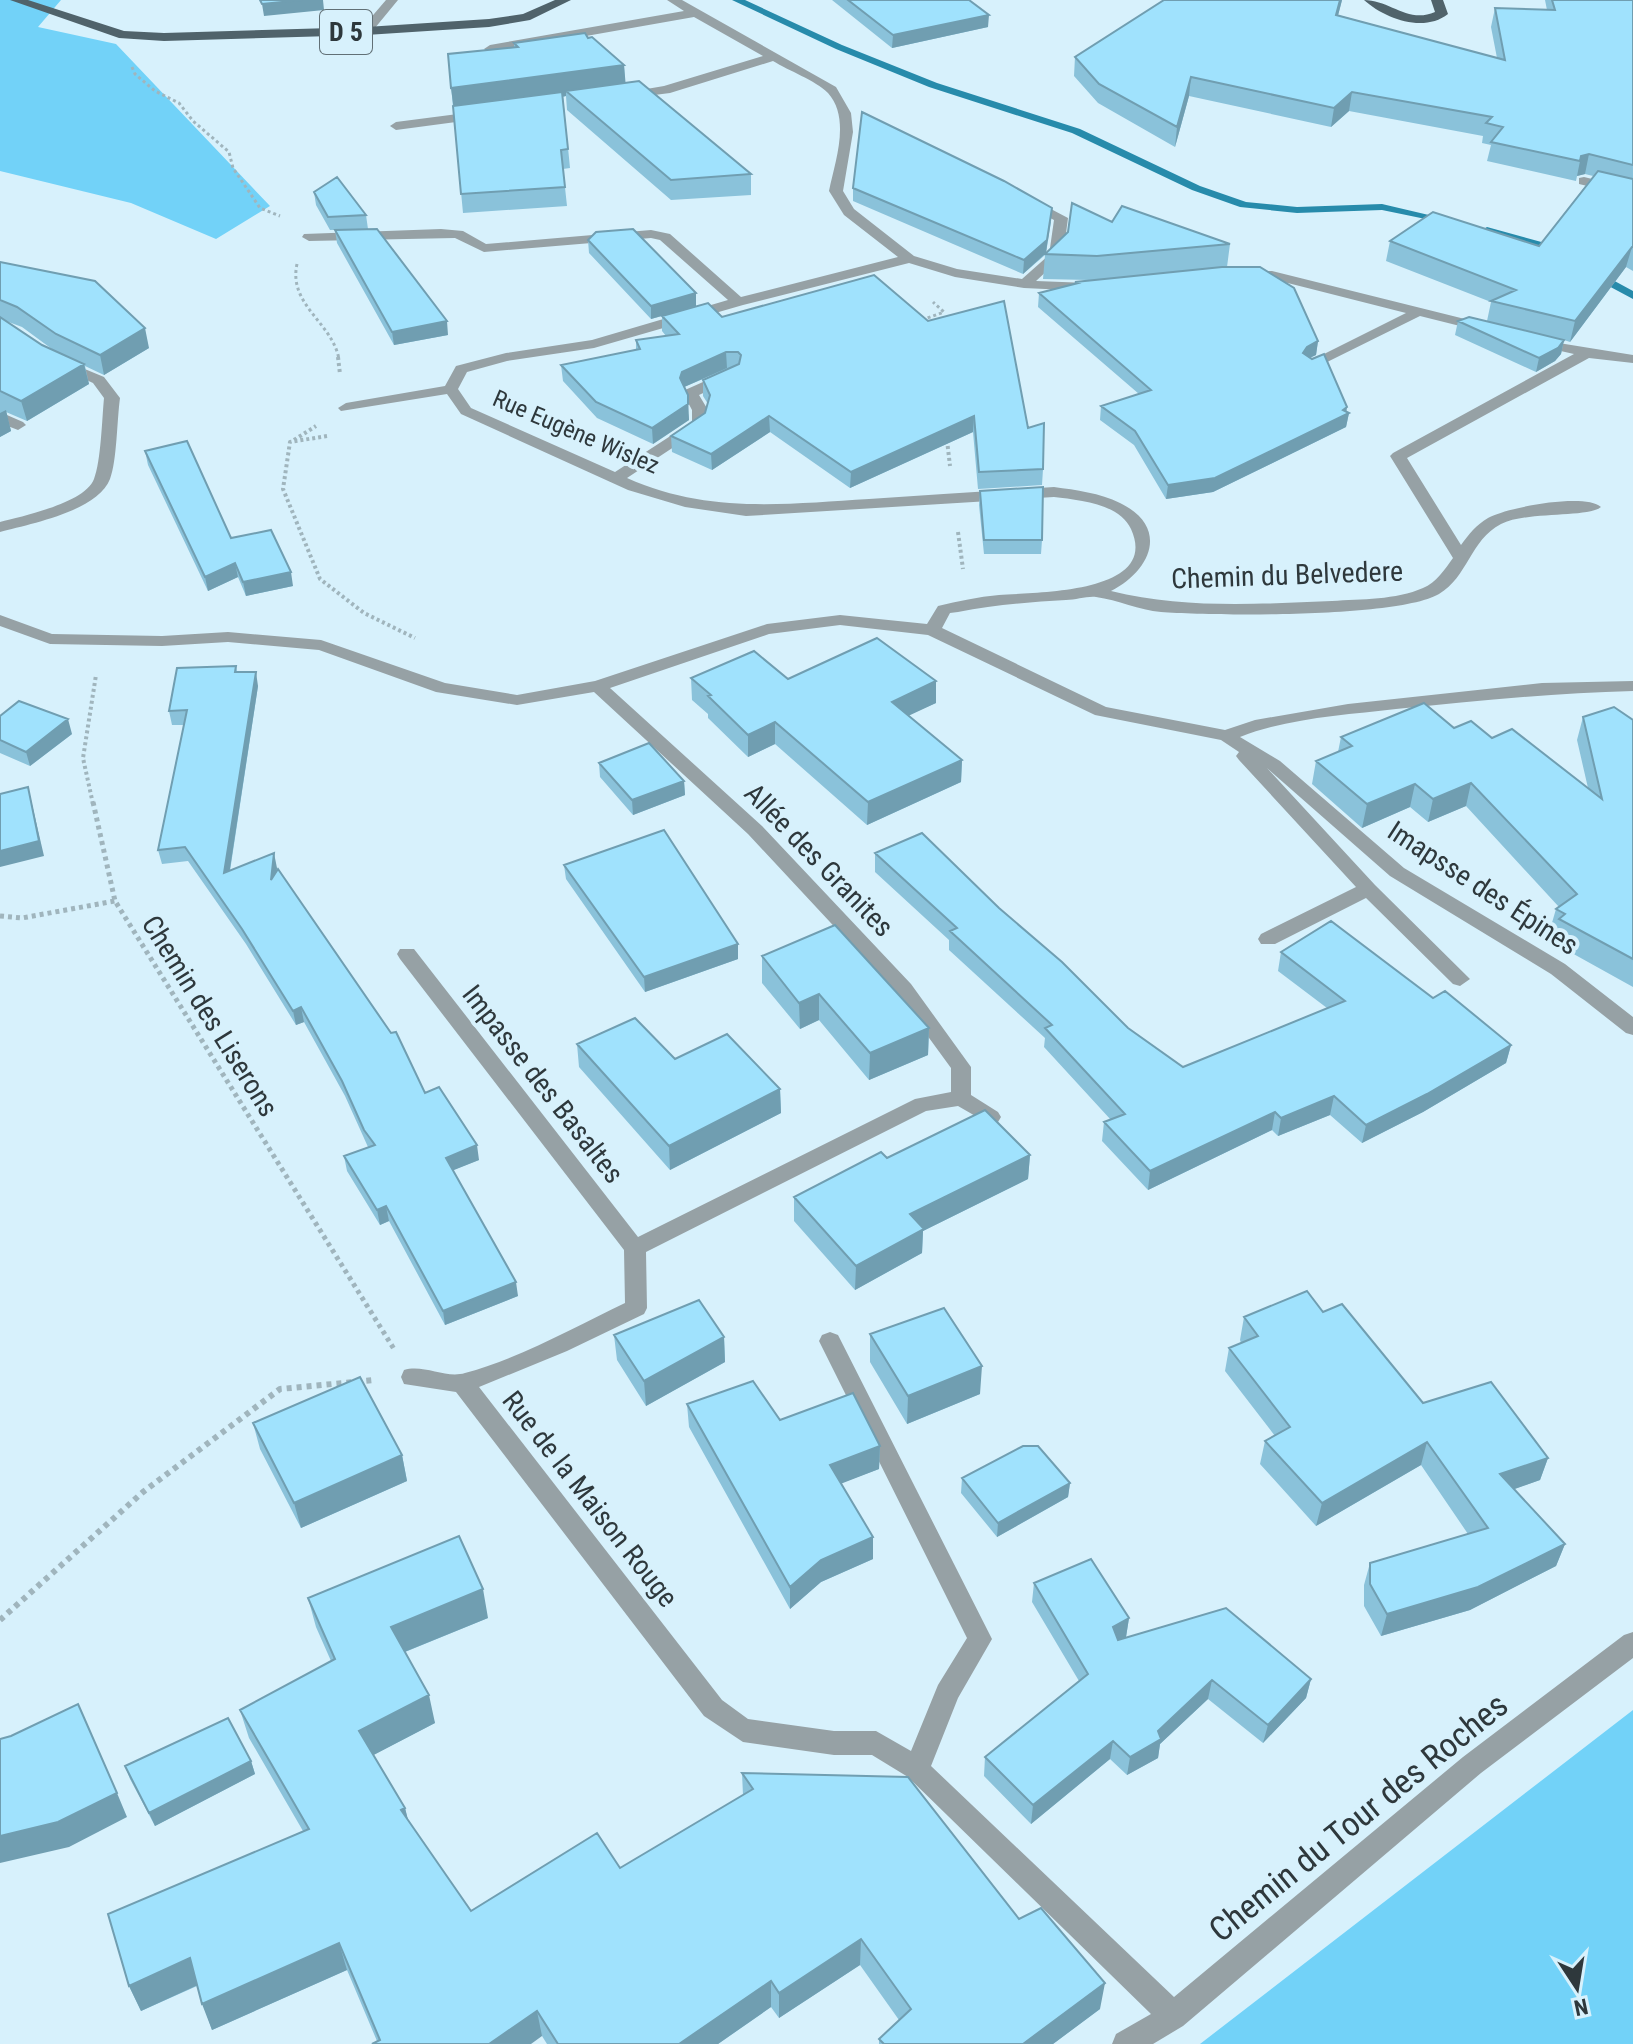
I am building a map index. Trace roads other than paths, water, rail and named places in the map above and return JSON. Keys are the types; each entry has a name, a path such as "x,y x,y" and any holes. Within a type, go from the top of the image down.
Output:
{"main road":[{"name":"D 5","path":"16,0 123,35 177,37 366,31 489,23 526,17 565,0"},
{"path":"1370,0 1401,17 1433,20 1442,14 1437,0"}],"street":[{"path":"366,31 392,0"},
{"path":"673,0 832,90 845,113 847,132 836,191 849,212 909,259 955,273 1024,284 1096,287"},
{"path":"490,49 695,13"},
{"path":"606,98 666,90 774,57"},
{"path":"396,126 501,112"},
{"path":"1584,181 1633,193"},
{"path":"1012,192 1061,218 1056,256 1024,284"},
{"path":"309,237 458,234 484,248 651,234 665,237 738,302"},
{"name":"Rue Eugène Wislez","path":"909,259 738,302 594,344 506,357 461,369 451,389 466,411 615,479 685,502 746,511 1054,492 1086,496 1134,519 1141,532 1144,548 1138,562 1122,580 1094,592 967,604 944,610 932,630"},
{"path":"1227,274 1272,275 1495,331"},
{"path":"1311,366 1418,312"},
{"path":"1525,338 1587,353 1633,359"},
{"path":"1462,560 1398,456 1587,353"},
{"path":"0,527 72,505 91,494 102,479 112,398 108,387 95,377 52,359"},
{"path":"615,479 699,424 700,410 690,393 733,374"},
{"path":"346,408 451,389"},
{"path":"0,417 18,425"},
{"name":"Chemin du Belvedere","path":"1094,592 1158,607 1275,607 1408,599 1432,591 1462,560 1485,526 1520,512 1593,507"},
{"path":"0,620 50,639 102,641 228,637 321,645 442,688 517,700 598,686 767,629 840,620 932,630 1101,711 1226,736 1255,725 1348,709 1542,688 1633,686"},
{"name":"Allée des Granites","path":"598,686 755,830 904,989 961,1067 961,1098"},
{"path":"1226,736 1368,889 1460,979"},
{"name":"Imapsse des Épines","path":"1226,736 1274,765 1397,872 1558,969 1633,1028"},
{"path":"1268,939 1368,889"},
{"name":"Impasse des Basaltes","path":"407,954 635,1248"},
{"path":"635,1248 922,1104 961,1098 991,1117"},
{"name":"Rue de la Maison Rouge","path":"635,1248 636,1308 559,1345 463,1384 713,1708 743,1730 834,1743 876,1743 917,1769 1173,2016"},
{"path":"830,1341 980,1639 947,1693 917,1769"},
{"path":"412,1377 463,1384"},
{"name":"Chemin du Tour des Roches","path":"1126,2044 1173,2016 1472,1765 1633,1643"}],"waterway":[{"path":"737,0 839,47 933,85 1076,131 1196,188 1244,205 1297,210 1382,207 1445,220"},
{"path":"1487,230 1541,245 1556,253"},
{"path":"1594,274 1633,296"}]}
